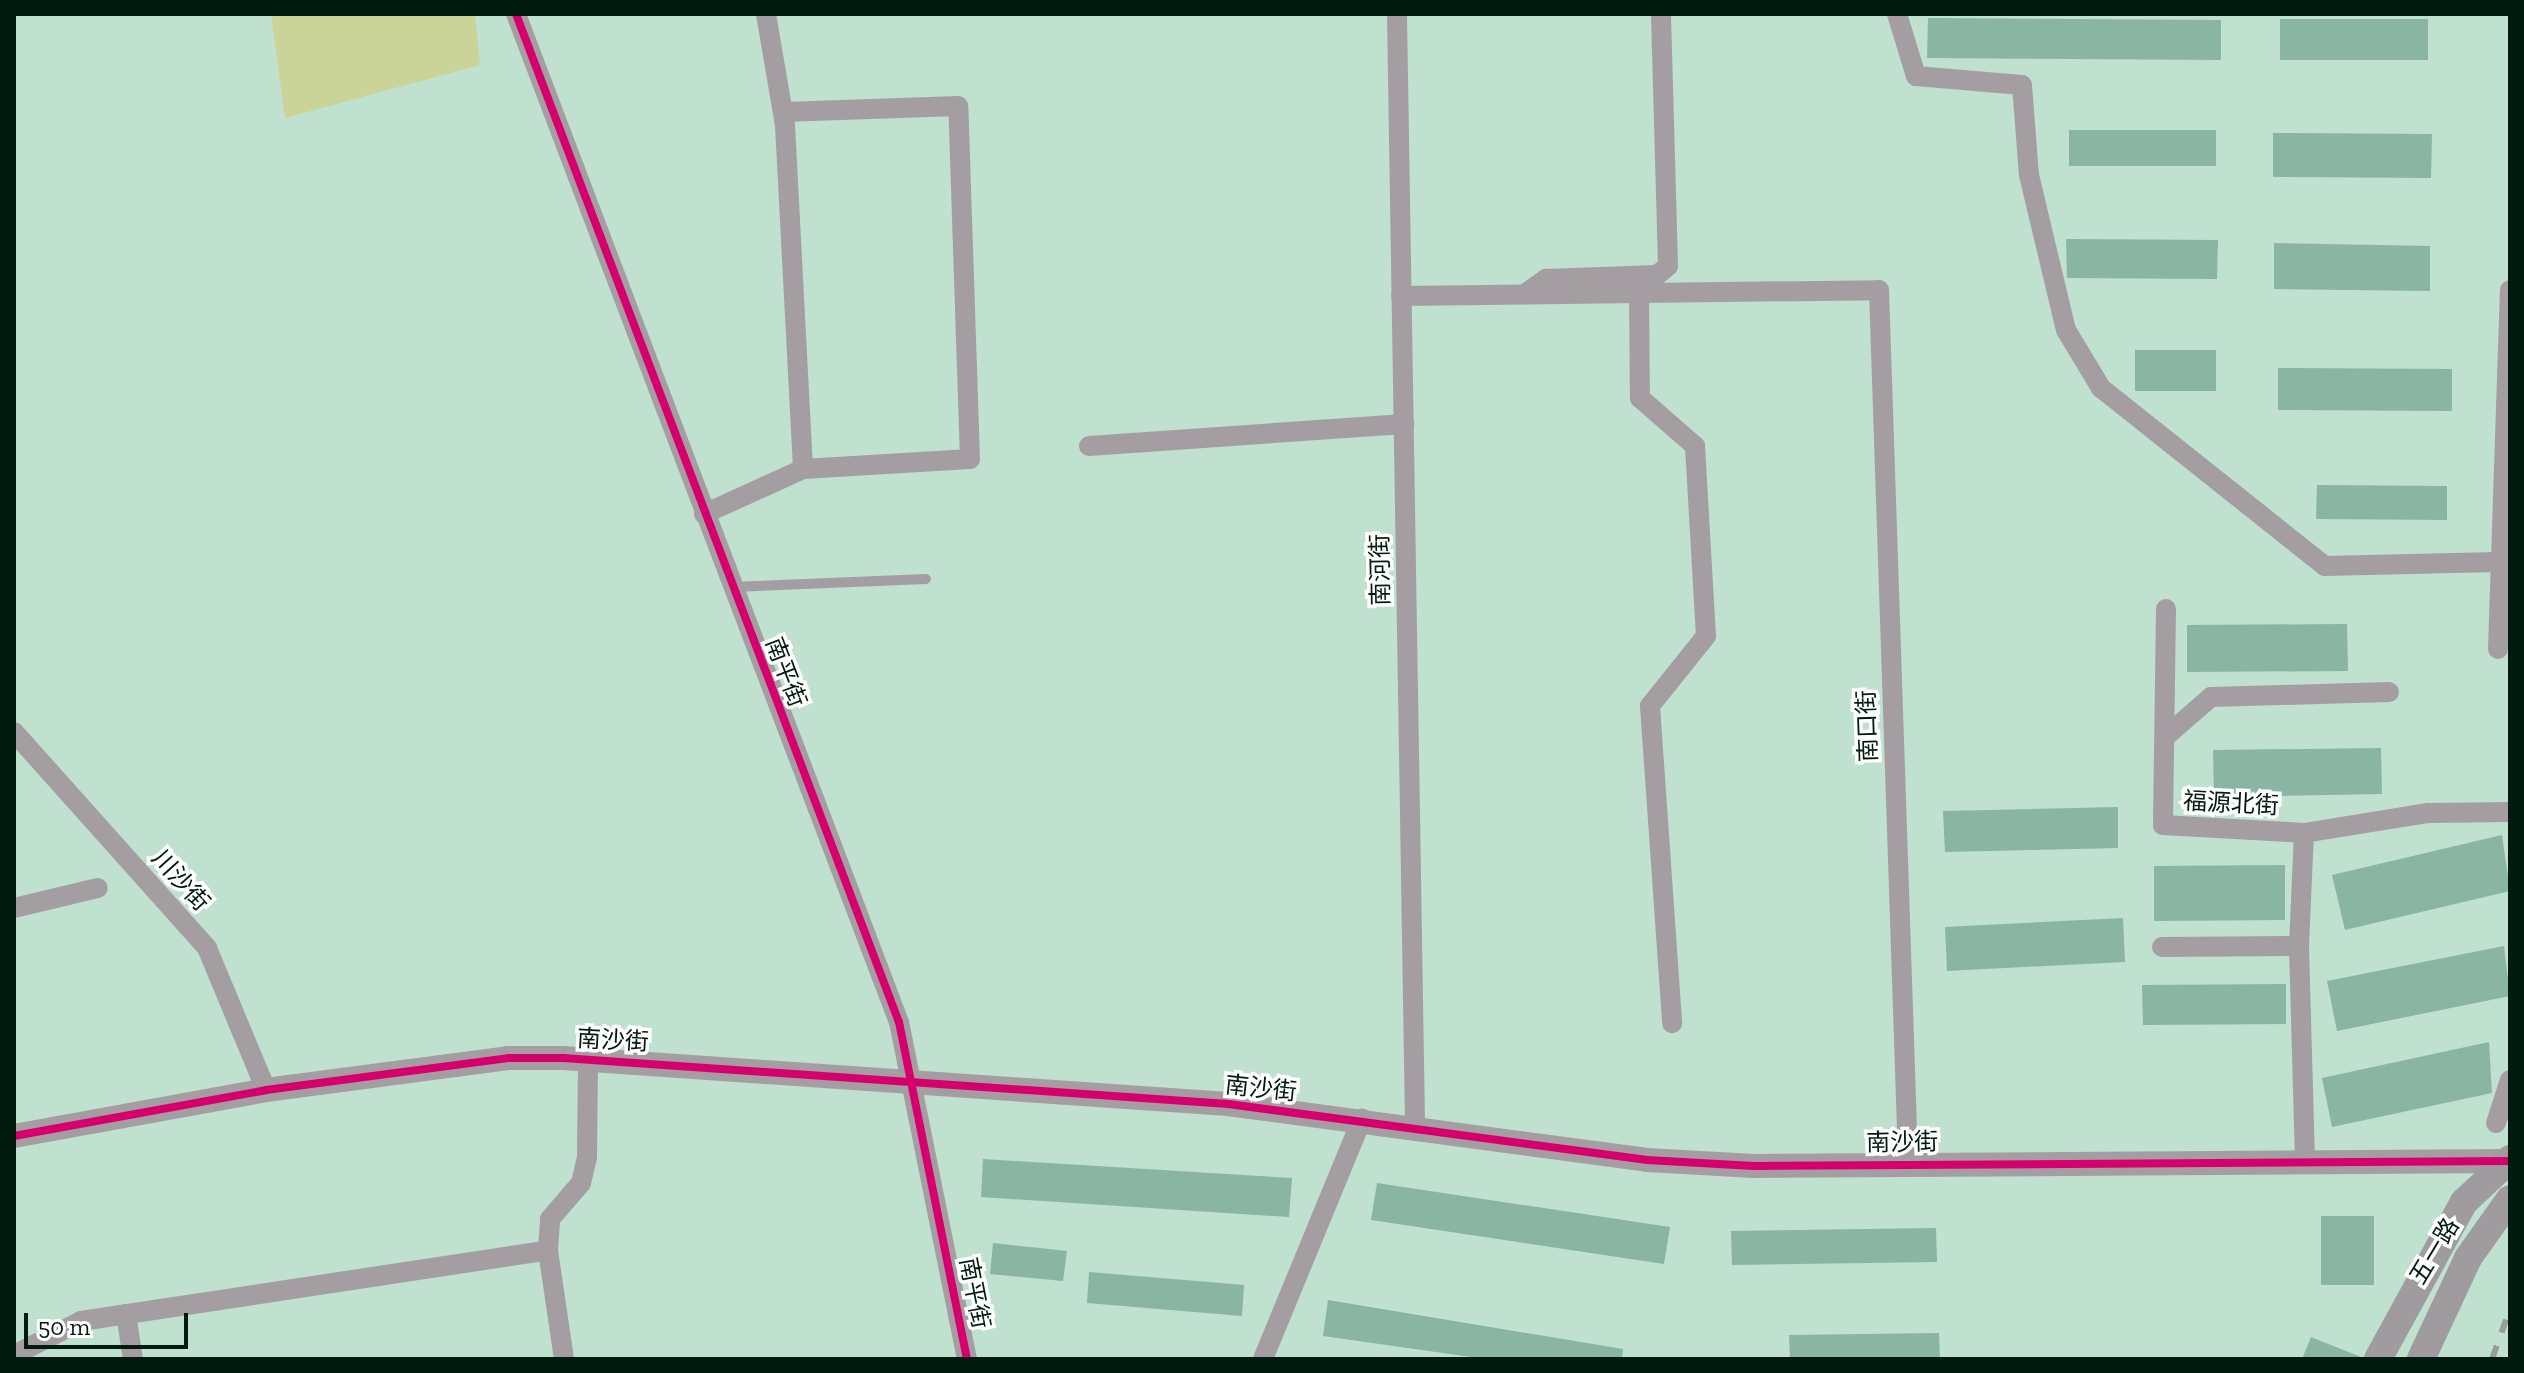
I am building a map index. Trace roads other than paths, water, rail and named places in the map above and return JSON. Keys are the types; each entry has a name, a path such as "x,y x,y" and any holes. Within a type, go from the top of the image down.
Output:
{"main road":[{"name":"五一路","path":"2378,1359 2464,1202 2509,1160"},
{"name":"五一路","path":"2421,1359 2468,1258 2510,1199"}],"street":[{"name":"南平街","path":"516,14 915,1078 967,1359"},
{"path":"766,14 783,112 803,469"},
{"name":"南河街","path":"1397,14 1415,1124"},
{"path":"1525,294 1546,279 1657,275 1668,266 1661,14"},
{"path":"1897,14 1916,76 2022,85 2029,175 2066,330 2101,388 2325,566 2497,562"},
{"path":"704,514 803,469 970,459 958,106 783,112"},
{"name":"南口街","path":"1639,291 1879,290 1908,1161"},
{"path":"2498,649 2497,562 2510,290"},
{"path":"1401,296 1639,291 1640,398 1695,446 1706,636 1650,706 1672,1023"},
{"path":"1089,446 1404,424"},
{"name":"福源北街","path":"2166,609 2163,825 2304,833 2428,813 2510,812"},
{"path":"2165,737 2211,697 2389,692"},
{"name":"川沙街","path":"14,732 207,948 266,1090"},
{"path":"2304,833 2299,946 2305,1159"},
{"path":"14,908 98,888"},
{"path":"2162,947 2299,946"},
{"name":"南沙街","path":"14,1136 266,1090 508,1058 588,1059 915,1078 1415,1124 1647,1160 1754,1166 1908,1161 2509,1160"},
{"path":"564,1359 548,1250 550,1219 581,1183 587,1157 588,1059"},
{"path":"2496,1123 2510,1080"},
{"path":"1263,1359 1362,1119"},
{"path":"14,1355 81,1321 548,1250"},
{"path":"126,1314 133,1359"}],"lane":[{"path":"732,587 926,579"}],"railway":[{"path":"2492,1359 2510,1309"}]}
